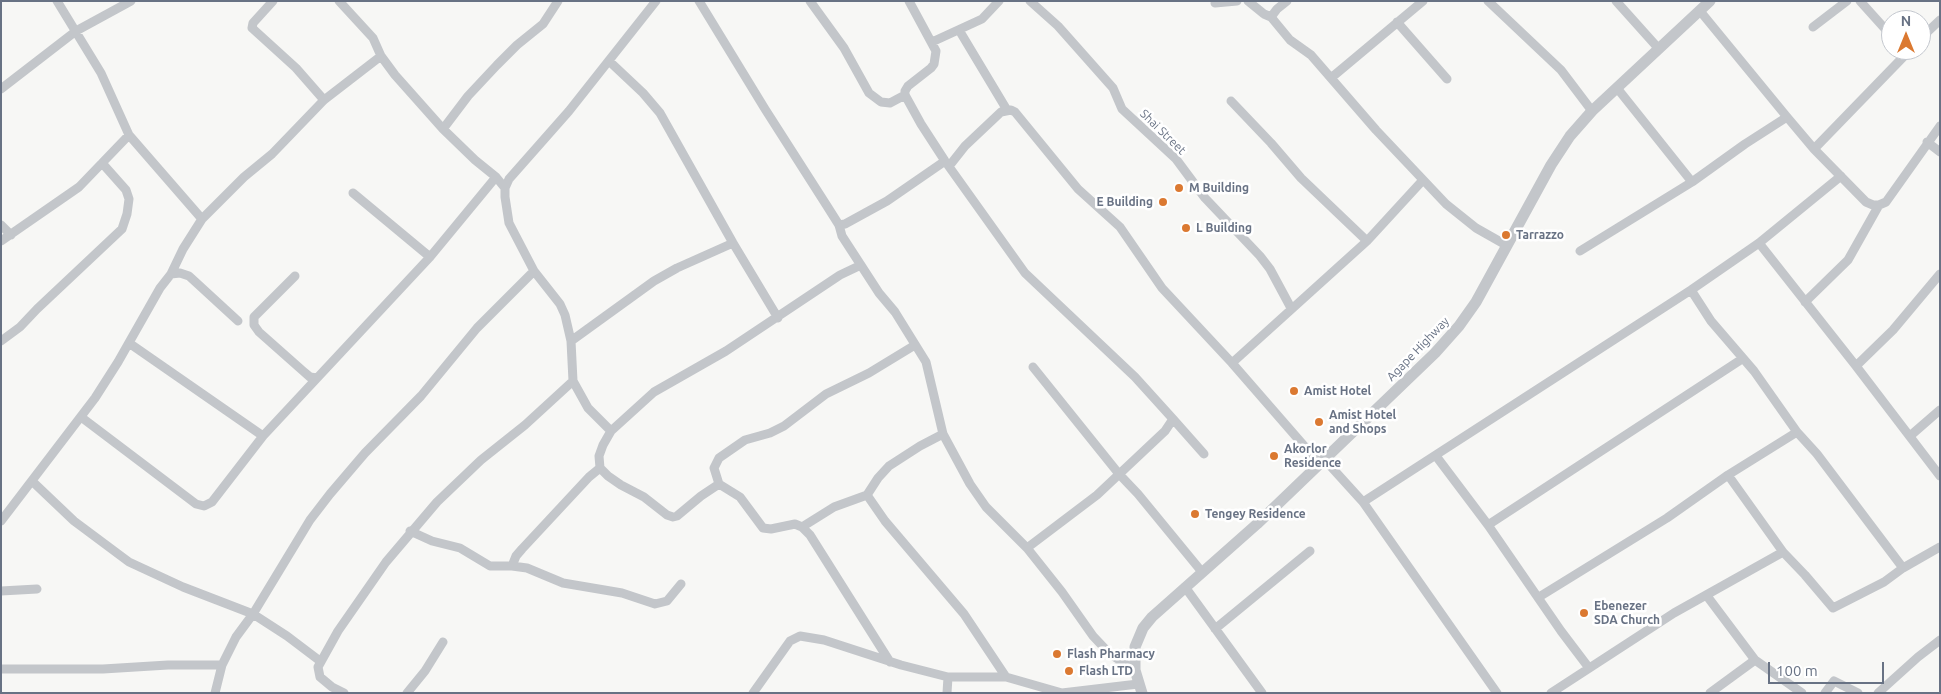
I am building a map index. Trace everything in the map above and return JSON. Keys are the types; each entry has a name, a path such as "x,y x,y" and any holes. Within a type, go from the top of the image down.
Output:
{"street":[{"path":"57,1 110,89 128,135 202,219"},
{"path":"1,89 76,31 131,1"},
{"path":"272,1 253,24 252,28 296,68 324,100"},
{"path":"339,1 373,38 381,56 395,75 443,129 496,177 505,188"},
{"path":"443,129 468,96 497,65 518,44 543,24 558,1"},
{"path":"611,431 588,408 572,381 571,341 560,304 534,271 510,223 505,188 509,179 569,111 656,1"},
{"path":"699,1 839,225 842,236 879,293 895,312 926,362 943,434 970,484 986,507 1027,548 1066,597 1093,636 1110,654 1135,670"},
{"path":"810,1 844,48 869,93 881,102 890,103 905,95"},
{"path":"909,1 936,51 934,64 905,88 905,95 947,163 1025,272 1135,377 1204,454"},
{"path":"932,42 982,19 999,1"},
{"name":"Shai Street","path":"1030,1 1058,26 1113,88 1122,109 1176,159 1205,198 1260,256 1292,308"},
{"path":"1214,3 1236,1"},
{"path":"1248,1 1264,14 1271,17 1294,43 1311,55 1376,130 1460,216 1492,238 1506,245"},
{"path":"1271,17 1287,1"},
{"path":"1331,78 1423,1"},
{"path":"1488,1 1561,70 1592,112"},
{"path":"1616,1 1659,49"},
{"name":"Agape Highway","path":"1140,689 1135,670 1135,647 1143,628 1152,617 1257,524 1321,461 1409,380 1459,326 1490,280 1506,245 1561,148 1592,112 1710,1"},
{"path":"1814,28 1847,1"},
{"path":"1860,1 1881,25"},
{"path":"1700,11 1814,149 1866,202 1873,205 1880,205 1886,202 1940,126"},
{"path":"1397,22 1448,80"},
{"path":"959,30 1007,110"},
{"path":"1,521 33,482 81,417 129,343 160,288 171,274 183,248 202,219 244,177 272,154 324,100 381,56"},
{"path":"1814,149 1900,60"},
{"path":"609,61 643,93 660,113 688,159 733,243 778,318"},
{"path":"1617,88 1692,182"},
{"path":"1231,101 1301,178 1367,241"},
{"path":"839,225 845,224 887,201 947,163 1001,112 1007,110 1016,112 1078,189 1120,227 1162,288 1232,363 1287,432 1321,461 1363,502 1497,693"},
{"path":"1580,251 1692,182 1787,117"},
{"path":"1,241 79,187 128,135"},
{"path":"1927,142 1940,152"},
{"path":"1,341 20,327 37,308 122,229 129,200 126,190 102,163"},
{"path":"1363,502 1691,290 1759,243 1841,176"},
{"path":"81,417 196,504 204,506 212,502 263,436 430,257 496,177"},
{"path":"1232,363 1367,241 1423,180"},
{"path":"353,193 430,257"},
{"path":"1804,302 1848,260 1880,205"},
{"path":"1,224 12,234"},
{"path":"571,341 654,281 733,243"},
{"path":"1759,243 1940,476"},
{"path":"719,484 700,496 677,516 667,516 644,497 621,485 600,468 599,456 602,445 611,431 654,392 726,351 840,275 861,265"},
{"path":"215,693 222,666 236,637 253,614 310,520 366,453 421,396 476,328 534,271"},
{"path":"171,274 180,273 189,276 238,321"},
{"path":"1856,366 1894,330 1940,274"},
{"path":"295,276 254,317 254,325 259,332 302,371 310,377 316,378"},
{"path":"1691,290 1711,322 1754,371 1797,432 1817,454 1903,568"},
{"path":"129,343 263,436"},
{"path":"890,662 816,542 802,527 795,524 772,529 763,528 740,497 719,484 714,468 719,458 745,440 770,433 784,426 826,394 869,373 915,345"},
{"path":"1488,525 1742,359"},
{"path":"1033,367 1119,474 1138,494 1202,572"},
{"path":"344,693 332,687 320,677 318,672 320,661 363,593 410,531 437,502 481,460 525,424 572,381"},
{"path":"1910,436 1940,410"},
{"path":"1027,548 1097,495 1173,420"},
{"path":"1539,597 1667,518 1728,475 1797,432"},
{"path":"802,527 834,507 867,495 878,478 889,466 943,434"},
{"path":"1436,456 1488,525 1561,631 1589,668"},
{"path":"512,566 516,556 527,543 589,477 600,468"},
{"path":"1728,475 1784,552 1833,608 1884,582 1903,568 1940,547"},
{"path":"33,482 74,521 129,562 183,587 253,614 287,636 320,661"},
{"path":"867,495 885,521 964,614 1006,677"},
{"path":"410,531 432,541 460,548 490,566 527,568 574,586 622,593 655,604 667,601 681,584"},
{"path":"1215,629 1310,550"},
{"path":"1551,693 1674,613 1784,552"},
{"path":"1185,587 1262,693"},
{"path":"1,591 37,589"},
{"path":"1707,596 1755,660 1802,693"},
{"path":"753,693 790,641 800,636 824,640 890,662 948,676 1006,677 1062,693 1140,689"},
{"path":"1878,693 1940,640"},
{"path":"407,693 425,671 443,642"},
{"path":"1710,693 1755,660"},
{"path":"1,669 222,666"},
{"path":"947,693 948,676"},
{"path":"1825,693 1834,681 1858,693"}],"shaded area":[{"path":"1117,662 1127,668 1127,675 1118,675 1114,670 1113,664"}],"place":[{"name":"M Building","path":"1179,188"},
{"name":"E Building","path":"1163,202"},
{"name":"L Building","path":"1186,228"},
{"name":"Tarrazzo","path":"1506,235"},
{"name":"Amist Hotel","path":"1294,391"},
{"name":"Amist Hotel and Shops","path":"1319,422"},
{"name":"Akorlor Residence","path":"1274,456"},
{"name":"Tengey Residence","path":"1195,514"},
{"name":"Ebenezer SDA Church","path":"1584,613"},
{"name":"Flash Pharmacy","path":"1057,654"},
{"name":"Flash LTD","path":"1069,671"}]}
